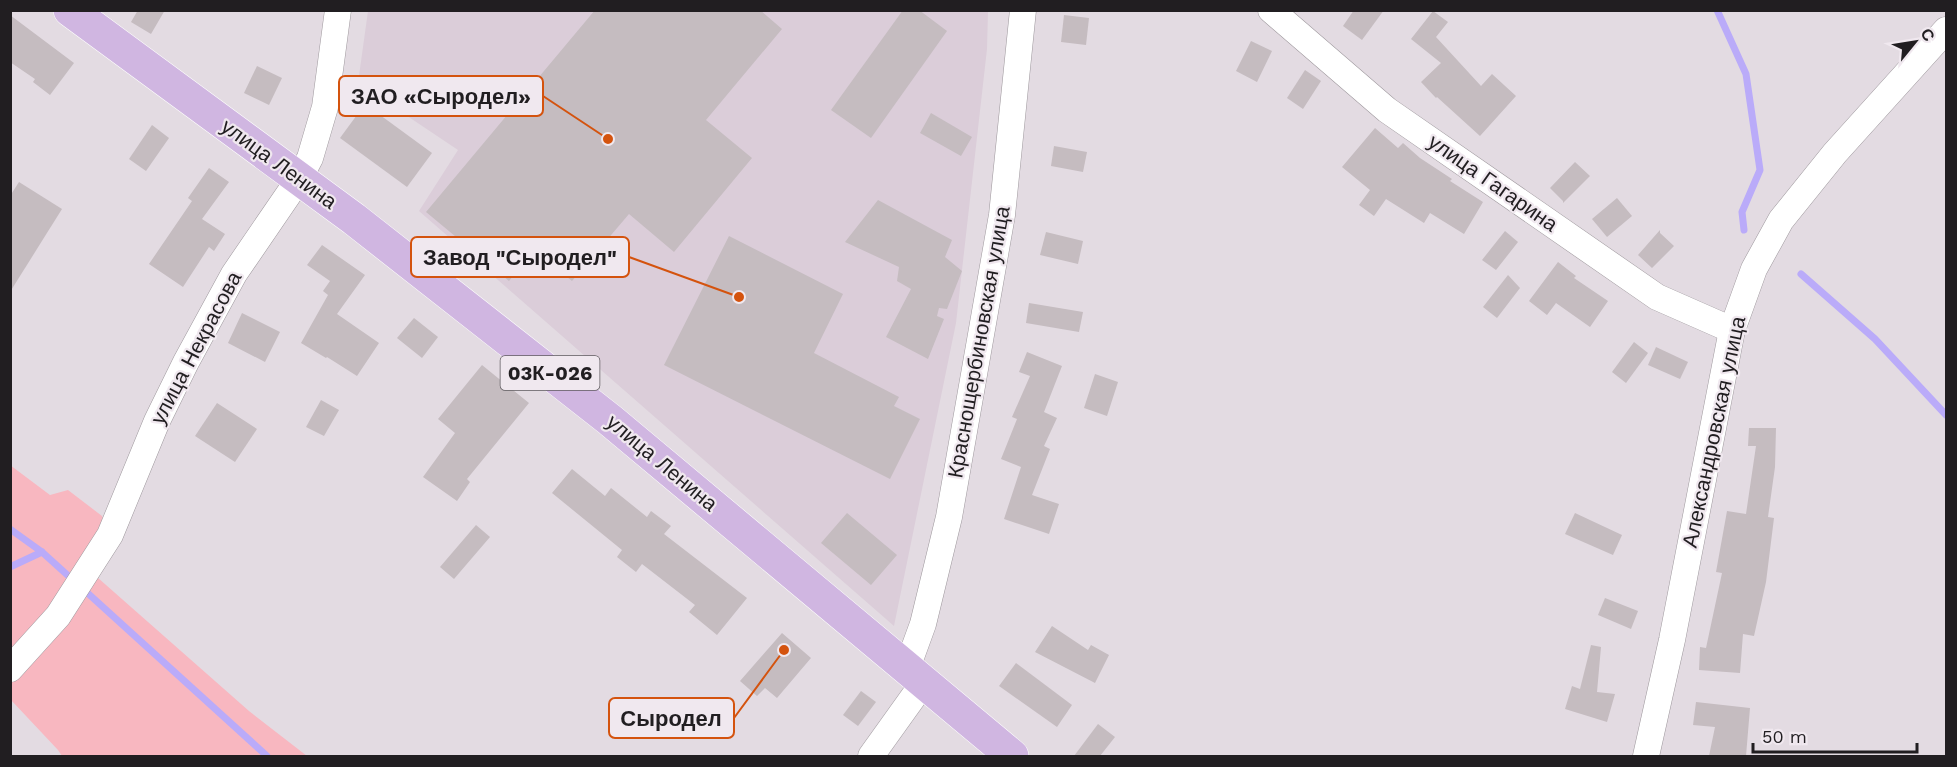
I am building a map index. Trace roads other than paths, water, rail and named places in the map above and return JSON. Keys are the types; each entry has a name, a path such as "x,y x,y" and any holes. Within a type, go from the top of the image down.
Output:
{"main road":[{"name":"улица Ленина","path":"70,10 400,254 610,420 1012,756"}],"street":[{"name":"улица Некрасова","path":"10,669 58,616 110,535 157,420 196,343 234,274 299,179 310,158 321,125 338,10"},
{"name":"Краснощербиновская улица","path":"871,756 916,675 923,624 949,517 1002,215 1023,10"},
{"name":"улица Гагарина","path":"1271,10 1387,110 1657,297 1732,330"},
{"name":"Александровская улица","path":"1646,756 1672,640 1732,330 1754,269 1781,220 1835,153 1947,30"}],"waterway":[{"path":"1717,10 1746,74 1760,170 1742,212 1744,230"},
{"path":"1801,274 1875,339 1946,415"},
{"path":"10,529 42,552 74,581"},
{"path":"10,567 42,552"},
{"path":"82,588 267,756"}],"place":[{"name":"ЗАО «Сыродел»","path":"608,139"},
{"name":"Завод \"Сыродел\"","path":"739,297"},
{"name":"Сыродел","path":"784,650"}]}
